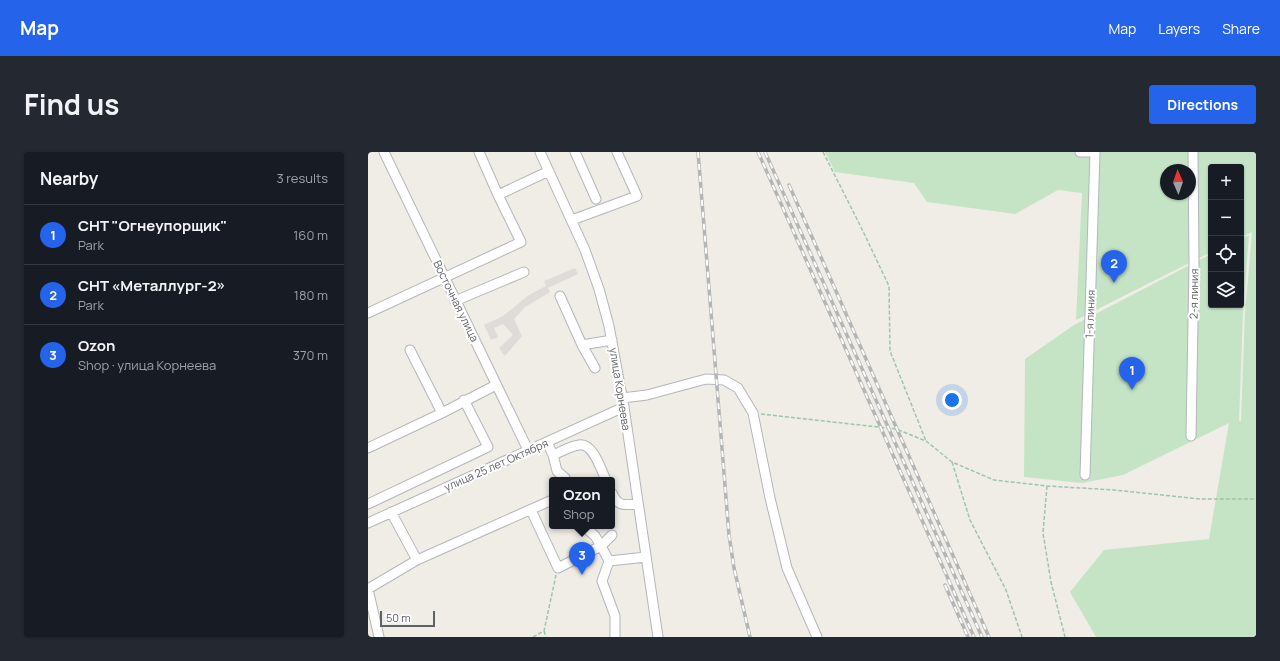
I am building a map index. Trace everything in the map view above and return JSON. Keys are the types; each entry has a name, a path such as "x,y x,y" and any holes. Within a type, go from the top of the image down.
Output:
{"street":[{"name":"Восточная улица","path":"384,152 528,450"},
{"path":"368,313 521,242 479,152"},
{"name":"улица Корнеева","path":"540,152 572,220 595,276 612,340 623,402 658,637"},
{"path":"575,152 596,199"},
{"path":"572,220 637,196 617,152"},
{"path":"1080,152 1095,152"},
{"name":"1-я линия","path":"1085,474 1095,152"},
{"name":"2-я линия","path":"1191,436 1194,263 1193,152"},
{"path":"498,195 549,171"},
{"path":"456,301 524,272"},
{"path":"560,296 582,345 595,368"},
{"path":"582,345 612,340"},
{"path":"410,350 442,413"},
{"name":"улица 25 лет Октября","path":"368,523 547,442 623,402 706,379 724,380 738,388 753,413 770,498 787,568 818,637"},
{"path":"368,448 442,413 464,400 496,385"},
{"path":"368,504 488,447 464,400"},
{"path":"547,442 553,455 557,471 564,477"},
{"path":"553,455 576,445 586,445 591,449 605,477"},
{"path":"615,498 620,504 638,504"},
{"path":"379,637 368,589 417,560 549,501"},
{"path":"531,510 558,568 601,546 612,536"},
{"path":"391,512 417,560"},
{"path":"588,529 595,536 610,561"},
{"path":"610,561 646,557"},
{"path":"610,561 602,581 615,616 615,637"}],"path":[{"path":"823,152 848,199 889,286 890,351 926,441"},
{"path":"753,413 896,429 926,441 952,462 994,480 1200,499 1256,499"},
{"path":"952,462 970,520 1006,590 1022,637"},
{"path":"1047,486 1043,533 1051,582 1065,637"},
{"path":"546,637 544,631 558,568"},
{"path":"533,637 544,631"}],"shaded area":[{"path":"575,268 578,274 548,288 550,292 525,307 514,319 522,336 505,356 499,348 513,335 503,324 494,328 498,337 491,340 484,325 503,316 529,295 546,286 544,281"}],"green space":[{"path":"825,152 1256,152 1256,637 1096,637 1070,592 1104,550 1209,539 1229,423 1123,475 1082,483 1024,477 1025,359 1074,325 1208,256 1208,308 1243,308 1239,421 1241,421 1245,313 1252,232 1244,236 1244,164 1208,164 1208,254 1076,320 1082,193 1058,190 1015,214 927,202 914,183 835,172"},
{"path":"1249,235 1244,300 1244,238"}],"railway":[{"path":"698,152 729,535 734,568 750,637"},
{"path":"758,152 974,637"},
{"path":"765,152 982,637"},
{"path":"789,185 989,637"},
{"path":"945,585 968,637"}],"place":[{"name":"СНТ «Металлург-2»","path":"1114,283"},
{"name":"СНТ \"Огнеупорщик\"","path":"1132,390"},
{"name":"Ozon","path":"582,575"}]}
